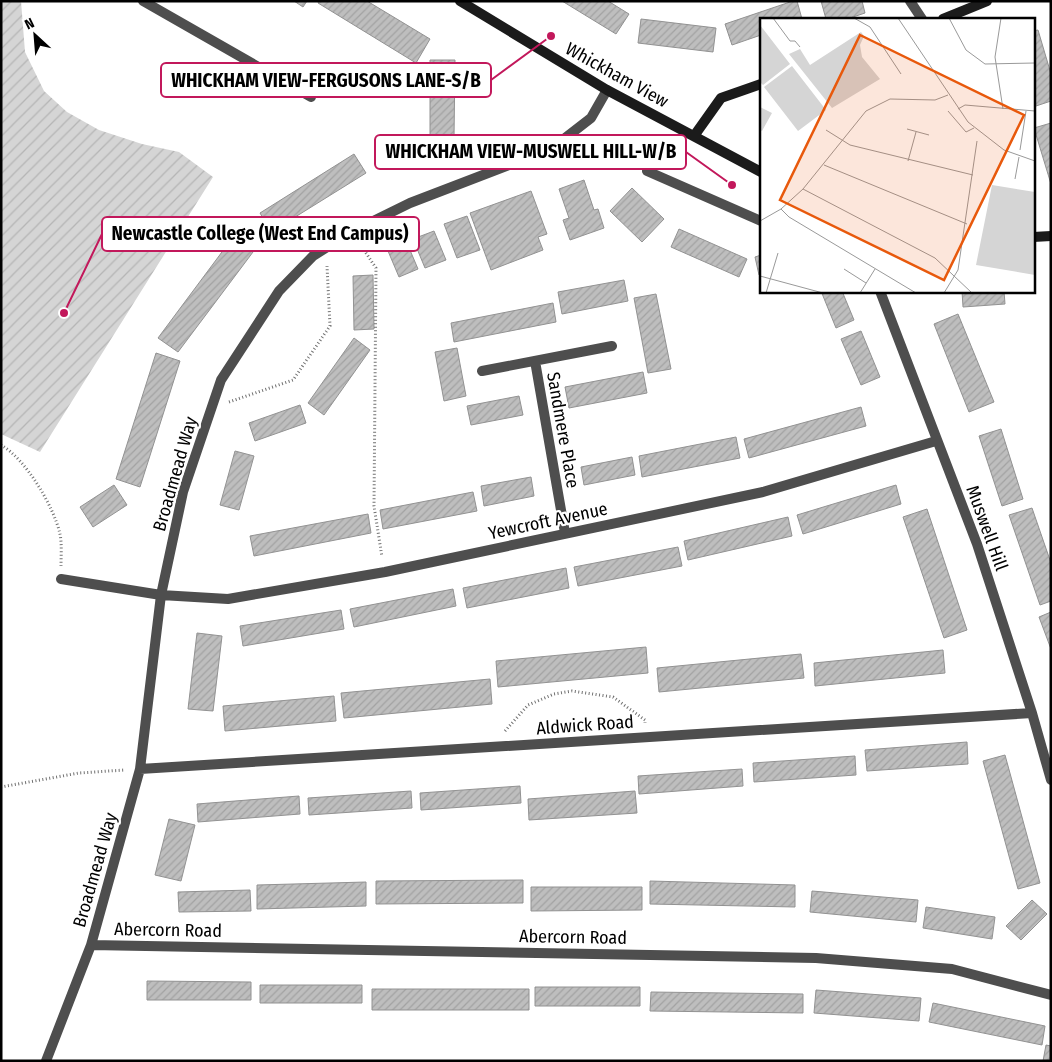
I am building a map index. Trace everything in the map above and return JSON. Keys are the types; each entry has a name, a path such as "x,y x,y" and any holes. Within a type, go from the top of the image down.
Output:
{"main road":[{"name":"Whickham View","path":"460,1 607,90 760,171"},
{"path":"945,18 987,1"},
{"path":"694,136 721,98 760,84"},
{"path":"1034,237 1051,236"}],"street":[{"path":"143,1 311,97"},
{"path":"910,1 921,18"},
{"name":"Broadmead Way","path":"46,1061 91,945 140,770 160,595 183,492 221,380 279,291 313,256 351,232 410,203 552,149 591,118 607,90"},
{"path":"647,170 760,221"},
{"name":"Muswell Hill","path":"880,292 977,544 1032,713 1051,780"},
{"name":"Sandmere Place","path":"482,371 612,346"},
{"name":"Sandmere Place","path":"534,361 566,533"},
{"name":"Yewcroft Avenue","path":"61,579 160,595 228,598 385,572 763,492 936,441"},
{"name":"Aldwick Road","path":"140,770 1032,713"},
{"name":"Abercorn Road","path":"91,945 816,958 952,969 1051,995"}],"path":[{"path":"351,232 376,268 374,506 385,572"},
{"path":"211,408 293,380 330,326 326,247"},
{"path":"1,445 8,449 25,468 47,501 60,535 61,579"},
{"path":"505,746 504,732 528,705 554,694 572,691 613,697 645,720 646,738"},
{"path":"1,787 79,773 140,770"}],"shaded area":[{"path":"1,1 21,1 25,52 44,91 67,112 99,130 142,144 179,152 213,177 40,452 1,434"}],"building":[{"path":"294,1 307,1 303,7"},
{"path":"319,1 367,1 430,39 416,63 318,3"},
{"path":"562,1 608,1 629,14 616,34"},
{"path":"793,1 797,1 802,18 760,18 760,35 732,45 725,24"},
{"path":"821,1 862,1 865,13 850,18 826,18"},
{"path":"641,19 716,28 713,52 638,43"},
{"path":"1038,30 1051,74 1051,101 1034,107 1034,31"},
{"path":"430,60 455,60 454,138 430,138"},
{"path":"1051,123 1051,184 1034,128"},
{"path":"354,154 366,173 271,232 260,213"},
{"path":"584,180 594,210 598,209 604,228 570,240 563,220 569,218 559,189"},
{"path":"632,188 664,219 642,242 610,211"},
{"path":"531,191 547,234 538,237 543,250 491,270 470,213"},
{"path":"467,216 480,250 457,258 444,224"},
{"path":"248,217 268,232 178,352 158,338"},
{"path":"679,229 747,259 739,277 671,247"},
{"path":"434,231 446,260 425,268 413,239"},
{"path":"407,243 418,269 399,277 388,251"},
{"path":"760,255 760,275 759,275 755,257"},
{"path":"373,275 374,329 354,330 353,276"},
{"path":"624,280 628,301 562,314 558,292"},
{"path":"821,292 842,292 854,320 836,328"},
{"path":"962,292 1004,292 1005,304 963,307"},
{"path":"656,294 671,369 648,373 634,298"},
{"path":"553,303 556,322 454,342 451,323"},
{"path":"958,314 994,402 969,412 934,324"},
{"path":"861,331 880,377 861,385 841,339"},
{"path":"354,338 370,350 324,415 308,403"},
{"path":"457,348 466,396 444,401 435,352"},
{"path":"156,353 180,361 140,487 116,479"},
{"path":"643,372 647,393 569,408 565,387"},
{"path":"519,396 523,415 471,425 467,406"},
{"path":"300,405 306,423 255,441 249,423"},
{"path":"861,407 866,426 749,458 744,439"},
{"path":"1001,429 1023,499 1002,506 979,436"},
{"path":"736,437 740,458 642,477 639,456"},
{"path":"235,451 254,456 239,510 220,505"},
{"path":"632,457 635,475 584,485 581,467"},
{"path":"531,477 534,496 484,506 481,486"},
{"path":"114,485 127,505 93,527 80,507"},
{"path":"896,485 901,504 803,534 797,515"},
{"path":"473,492 477,511 383,529 380,510"},
{"path":"1032,508 1051,563 1051,601 1040,605 1009,515"},
{"path":"927,509 967,630 944,638 903,517"},
{"path":"368,514 371,533 254,556 250,536"},
{"path":"788,517 792,536 688,560 684,541"},
{"path":"678,547 682,566 578,586 574,567"},
{"path":"566,568 569,588 467,608 463,588"},
{"path":"453,589 456,606 354,627 350,609"},
{"path":"341,610 344,629 243,646 240,626"},
{"path":"1051,612 1051,649 1039,617"},
{"path":"197,633 222,636 213,711 188,709"},
{"path":"646,647 648,673 498,687 496,661"},
{"path":"943,650 945,673 815,686 814,663"},
{"path":"801,654 804,678 659,692 657,668"},
{"path":"490,679 492,704 344,718 341,693"},
{"path":"334,696 336,721 225,731 223,706"},
{"path":"967,742 968,764 867,771 865,750"},
{"path":"1005,755 1040,883 1018,889 983,761"},
{"path":"855,756 856,775 754,782 753,763"},
{"path":"742,769 743,786 639,794 638,776"},
{"path":"520,786 521,803 421,810 420,793"},
{"path":"411,791 412,808 309,815 308,798"},
{"path":"635,791 637,813 529,820 528,799"},
{"path":"299,796 300,814 198,822 197,804"},
{"path":"169,819 195,825 181,881 155,875"},
{"path":"523,880 523,903 376,904 376,881"},
{"path":"650,881 795,885 795,907 650,904"},
{"path":"366,882 366,906 257,909 257,885"},
{"path":"531,887 642,887 642,910 531,911"},
{"path":"250,890 251,911 179,912 178,892"},
{"path":"812,891 918,900 916,922 810,912"},
{"path":"1032,900 1047,914 1021,940 1006,926"},
{"path":"926,907 995,917 992,939 923,928"},
{"path":"147,981 251,982 251,1000 147,1000"},
{"path":"260,985 362,985 362,1003 260,1003"},
{"path":"535,987 640,987 640,1006 535,1006"},
{"path":"372,989 529,989 529,1010 372,1010"},
{"path":"816,990 921,998 919,1021 814,1013"},
{"path":"651,992 803,994 803,1013 650,1011"},
{"path":"933,1003 1045,1026 1042,1045 929,1022"},
{"path":"1046,1045 1051,1046 1051,1061 1043,1061"}],"place":[{"name":"WHICKHAM VIEW-FERGUSONS LANE-S/B","path":"551,36"},
{"name":"WHICKHAM VIEW-MUSWELL HILL-W/B","path":"732,185"},
{"name":"Newcastle College (West End Campus)","path":"64,313"}]}
